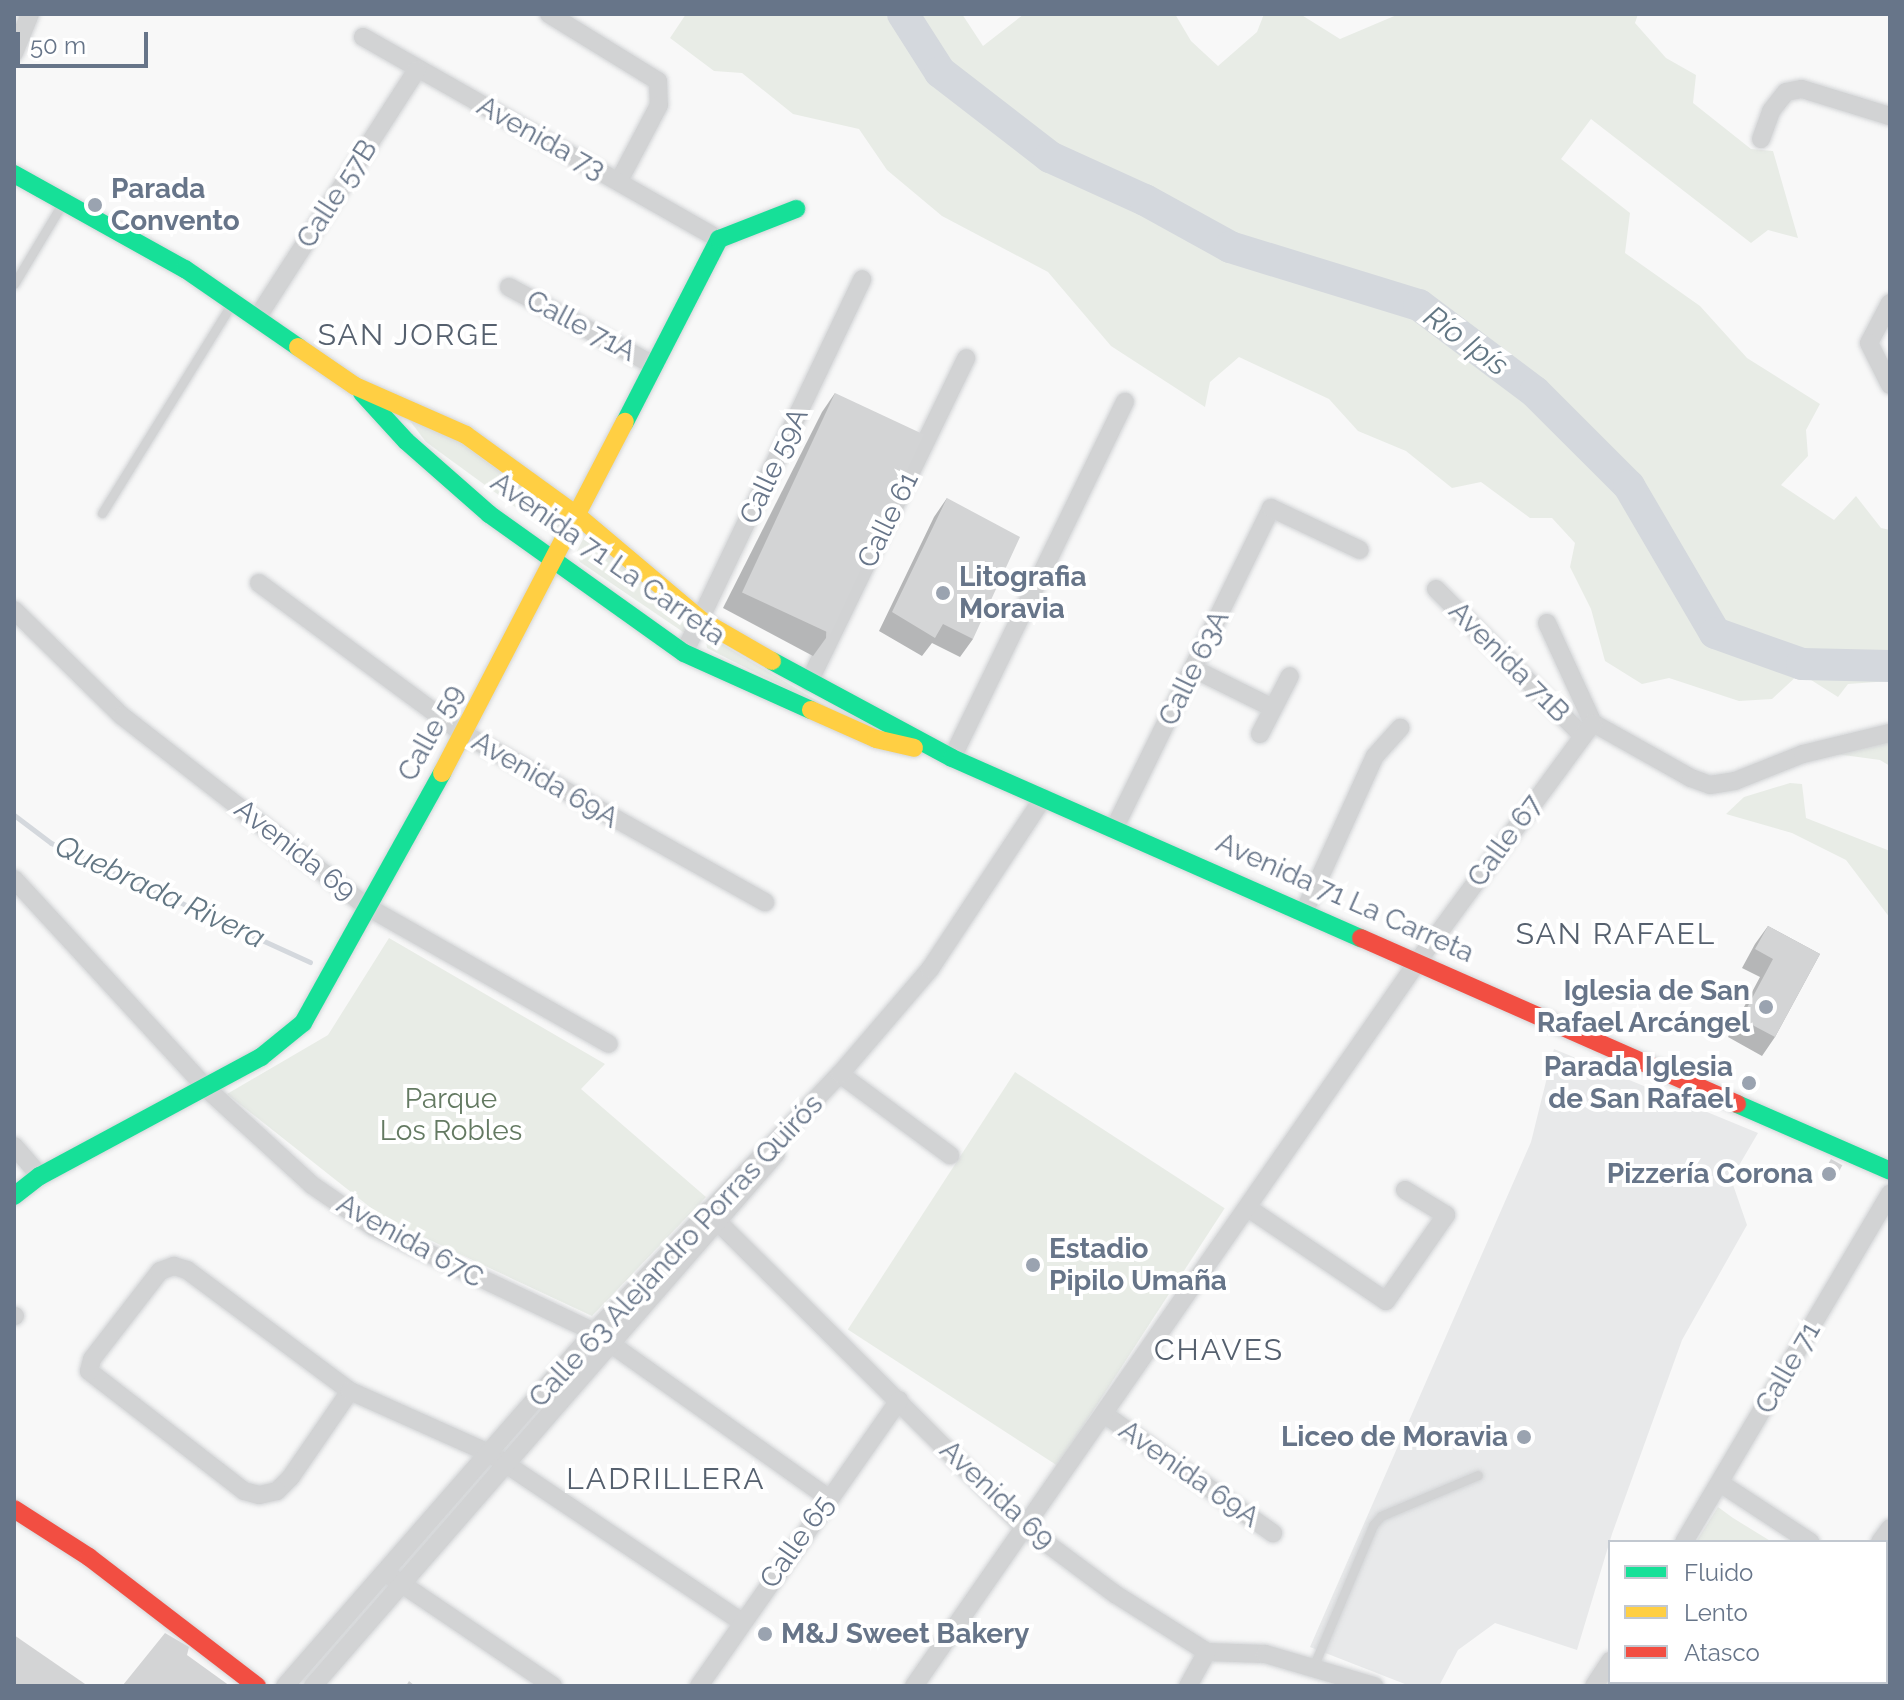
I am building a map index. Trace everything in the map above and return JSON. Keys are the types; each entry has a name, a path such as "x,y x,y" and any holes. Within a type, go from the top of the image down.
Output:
{"street":[{"path":"14,53 30,14"},
{"path":"549,14 651,72 661,90 659,105 619,181"},
{"name":"Avenida 73","path":"363,37 719,239"},
{"name":"Calle 57B","path":"257,318 417,70"},
{"path":"1761,139 1771,111 1786,92 1802,89 1890,116"},
{"name":"Avenida 71 La Carreta","path":"14,174 234,301 355,386 466,435 578,516 701,620 952,758 1305,910 1890,1171"},
{"path":"719,239 796,209"},
{"name":"Calle 59","path":"14,1196 40,1176 261,1057 303,1023 464,734 719,239"},
{"name":"Calle 59A","path":"684,653 862,279"},
{"name":"Calle 71A","path":"509,287 653,365"},
{"path":"1890,303 1869,343 1890,385"},
{"name":"Calle 61","path":"809,682 966,358"},
{"name":"Avenida 71 La Carreta","path":"355,386 417,451 489,514 684,653 876,739 952,758"},
{"path":"952,758 1125,402"},
{"name":"Calle 63A","path":"1115,827 1271,508 1360,550"},
{"name":"Avenida 69A","path":"259,583 464,734 765,902"},
{"name":"Avenida 71B","path":"1436,589 1588,729"},
{"name":"Avenida 69","path":"14,610 122,716 366,906 609,1044"},
{"path":"1547,623 1588,729 1710,785 1735,781 1803,754 1890,733"},
{"path":"1194,669 1273,708"},
{"path":"1260,734 1290,676"},
{"path":"1305,910 1375,756 1400,728"},
{"name":"Calle 67","path":"914,1686 1022,1525 1104,1414 1418,961 1588,729"},
{"name":"Calle 63 Alejandro Porras Quirós","path":"313,1686 508,1464 714,1217 930,969 1043,798"},
{"name":"Avenida 67C","path":"14,879 205,1087 312,1185 373,1227 594,1332 827,1497"},
{"path":"840,1074 950,1155"},
{"path":"14,1146 40,1176"},
{"path":"1248,1208 1386,1301 1446,1215 1405,1190"},
{"name":"Calle 71","path":"1685,1540 1890,1193"},
{"name":"Avenida 69","path":"714,1217 1022,1525 1115,1594 1207,1652"},
{"name":"Calle 63 Alejandro Porras Quirós","path":"285,1686 491,1454 594,1332 714,1217"},
{"path":"350,1391 291,1477 277,1491 259,1495 244,1491 89,1371 92,1359 160,1271 174,1266 350,1391 508,1464 742,1622"},
{"name":"Calle 65","path":"699,1686 827,1497 899,1400"},
{"name":"Avenida 69A","path":"1104,1414 1273,1533"},
{"path":"1720,1483 1807,1540"},
{"path":"14,1509 89,1557 257,1686"},
{"path":"386,1573 553,1686"},
{"path":"1188,1686 1207,1652 1265,1654 1314,1665 1374,1686"},
{"path":"1594,1686 1608,1664"}],"lane":[{"path":"14,284 63,201"},
{"path":"102,513 234,301"},
{"path":"1314,1665 1373,1525 1381,1516 1478,1475"}],"shaded area":[{"name":"Liceo de Moravia","path":"1554,1049 1758,1133 1731,1179 1747,1225 1682,1340 1608,1540 1577,1650 1495,1623 1458,1650 1439,1686 1410,1686 1310,1647 1531,1142"}],"green space":[{"path":"686,14 962,14 983,46 1024,14 1175,14 1191,41 1218,66 1257,32 1264,14 1300,14 1340,39 1399,14 1638,14 1635,23 1666,58 1696,75 1693,103 1751,149 1773,151 1798,238 1768,230 1751,243 1591,119 1561,159 1630,213 1625,253 1700,306 1747,358 1820,404 1806,430 1808,456 1781,485 1834,520 1856,496 1881,528 1890,530 1890,681 1848,684 1838,697 1800,673 1772,699 1739,701 1669,678 1642,684 1605,661 1591,609 1570,567 1575,543 1552,518 1530,518 1481,482 1452,488 1406,451 1358,431 1329,399 1239,357 1210,382 1205,407 1111,346 1048,272 942,216 887,170 859,129 793,114 742,73 714,71 670,38"},
{"path":"407,417 438,426 565,519 553,534 548,531 426,442"},
{"path":"584,537 697,623 686,634 580,562 576,553"},
{"path":"705,634 849,720 707,648"},
{"path":"1890,740 1890,766 1880,760 1836,754"},
{"path":"1790,783 1802,784 1806,818 1890,851 1890,918 1846,860 1792,833 1726,814 1744,797"},
{"name":"Parque Los Robles","path":"389,938 605,1064 581,1089 706,1197 592,1316 385,1219 227,1094 328,1035"},
{"name":"Estadio Pipilo Umaña","path":"1015,1072 1225,1208 1057,1466 848,1329"},
{"path":"1718,1507 1769,1540 1697,1540"},
{"path":"1608,1681 1608,1684 1710,1684 1605,1686"}],"building":[{"path":"835,393 924,434 831,634 742,592"},
{"name":"Litografia Moravia","path":"947,498 1020,537 973,639 943,624 935,638 892,612"},
{"name":"Iglesia de San Rafael Arcángel","path":"1768,926 1820,954 1775,1037 1741,1019 1773,959 1755,949"},
{"path":"1831,1159 1842,1165 1834,1180 1823,1174"},
{"path":"165,1633 189,1647 187,1655 230,1686 123,1685"},
{"path":"14,1635 88,1686 14,1686"}],"waterway":[{"name":"Río Ipís","path":"903,14 940,72 1050,157 1145,200 1230,247 1419,305 1535,392 1629,486 1715,633 1802,664 1890,666"},
{"name":"Quebrada Rivera","path":"14,815 51,843 310,962"}],"traffic: fast":[{"path":"14,174 185,269 298,347"},
{"path":"625,422 719,239 796,209"},
{"path":"362,393 406,441 489,514 684,653 811,710"},
{"path":"772,661 952,758 1361,938"},
{"path":"14,1196 40,1176 261,1057 303,1023 442,773"},
{"path":"1737,1104 1890,1171"}],"traffic: slow":[{"path":"298,347 355,386 466,435 578,516 701,620 772,661"},
{"path":"442,773 625,422"},
{"path":"811,710 876,739 914,748"}],"traffic: jam":[{"path":"1361,938 1737,1104"},
{"path":"14,1509 89,1557 257,1686"}],"place":[{"name":"Parada Convento","path":"95,205"},
{"name":"Litografia Moravia","path":"943,593"},
{"name":"Iglesia de San Rafael Arcángel","path":"1766,1007"},
{"name":"Parada Iglesia de San Rafael","path":"1749,1083"},
{"name":"Pizzería Corona","path":"1829,1174"},
{"name":"Estadio Pipilo Umaña","path":"1033,1265"},
{"name":"Liceo de Moravia","path":"1524,1437"},
{"name":"M&J Sweet Bakery","path":"765,1634"}],"district":[{"name":"SAN JORGE","path":"409,335"},
{"name":"SAN RAFAEL","path":"1616,934"},
{"name":"CHAVES","path":"1219,1350"},
{"name":"LADRILLERA","path":"666,1479"}]}
